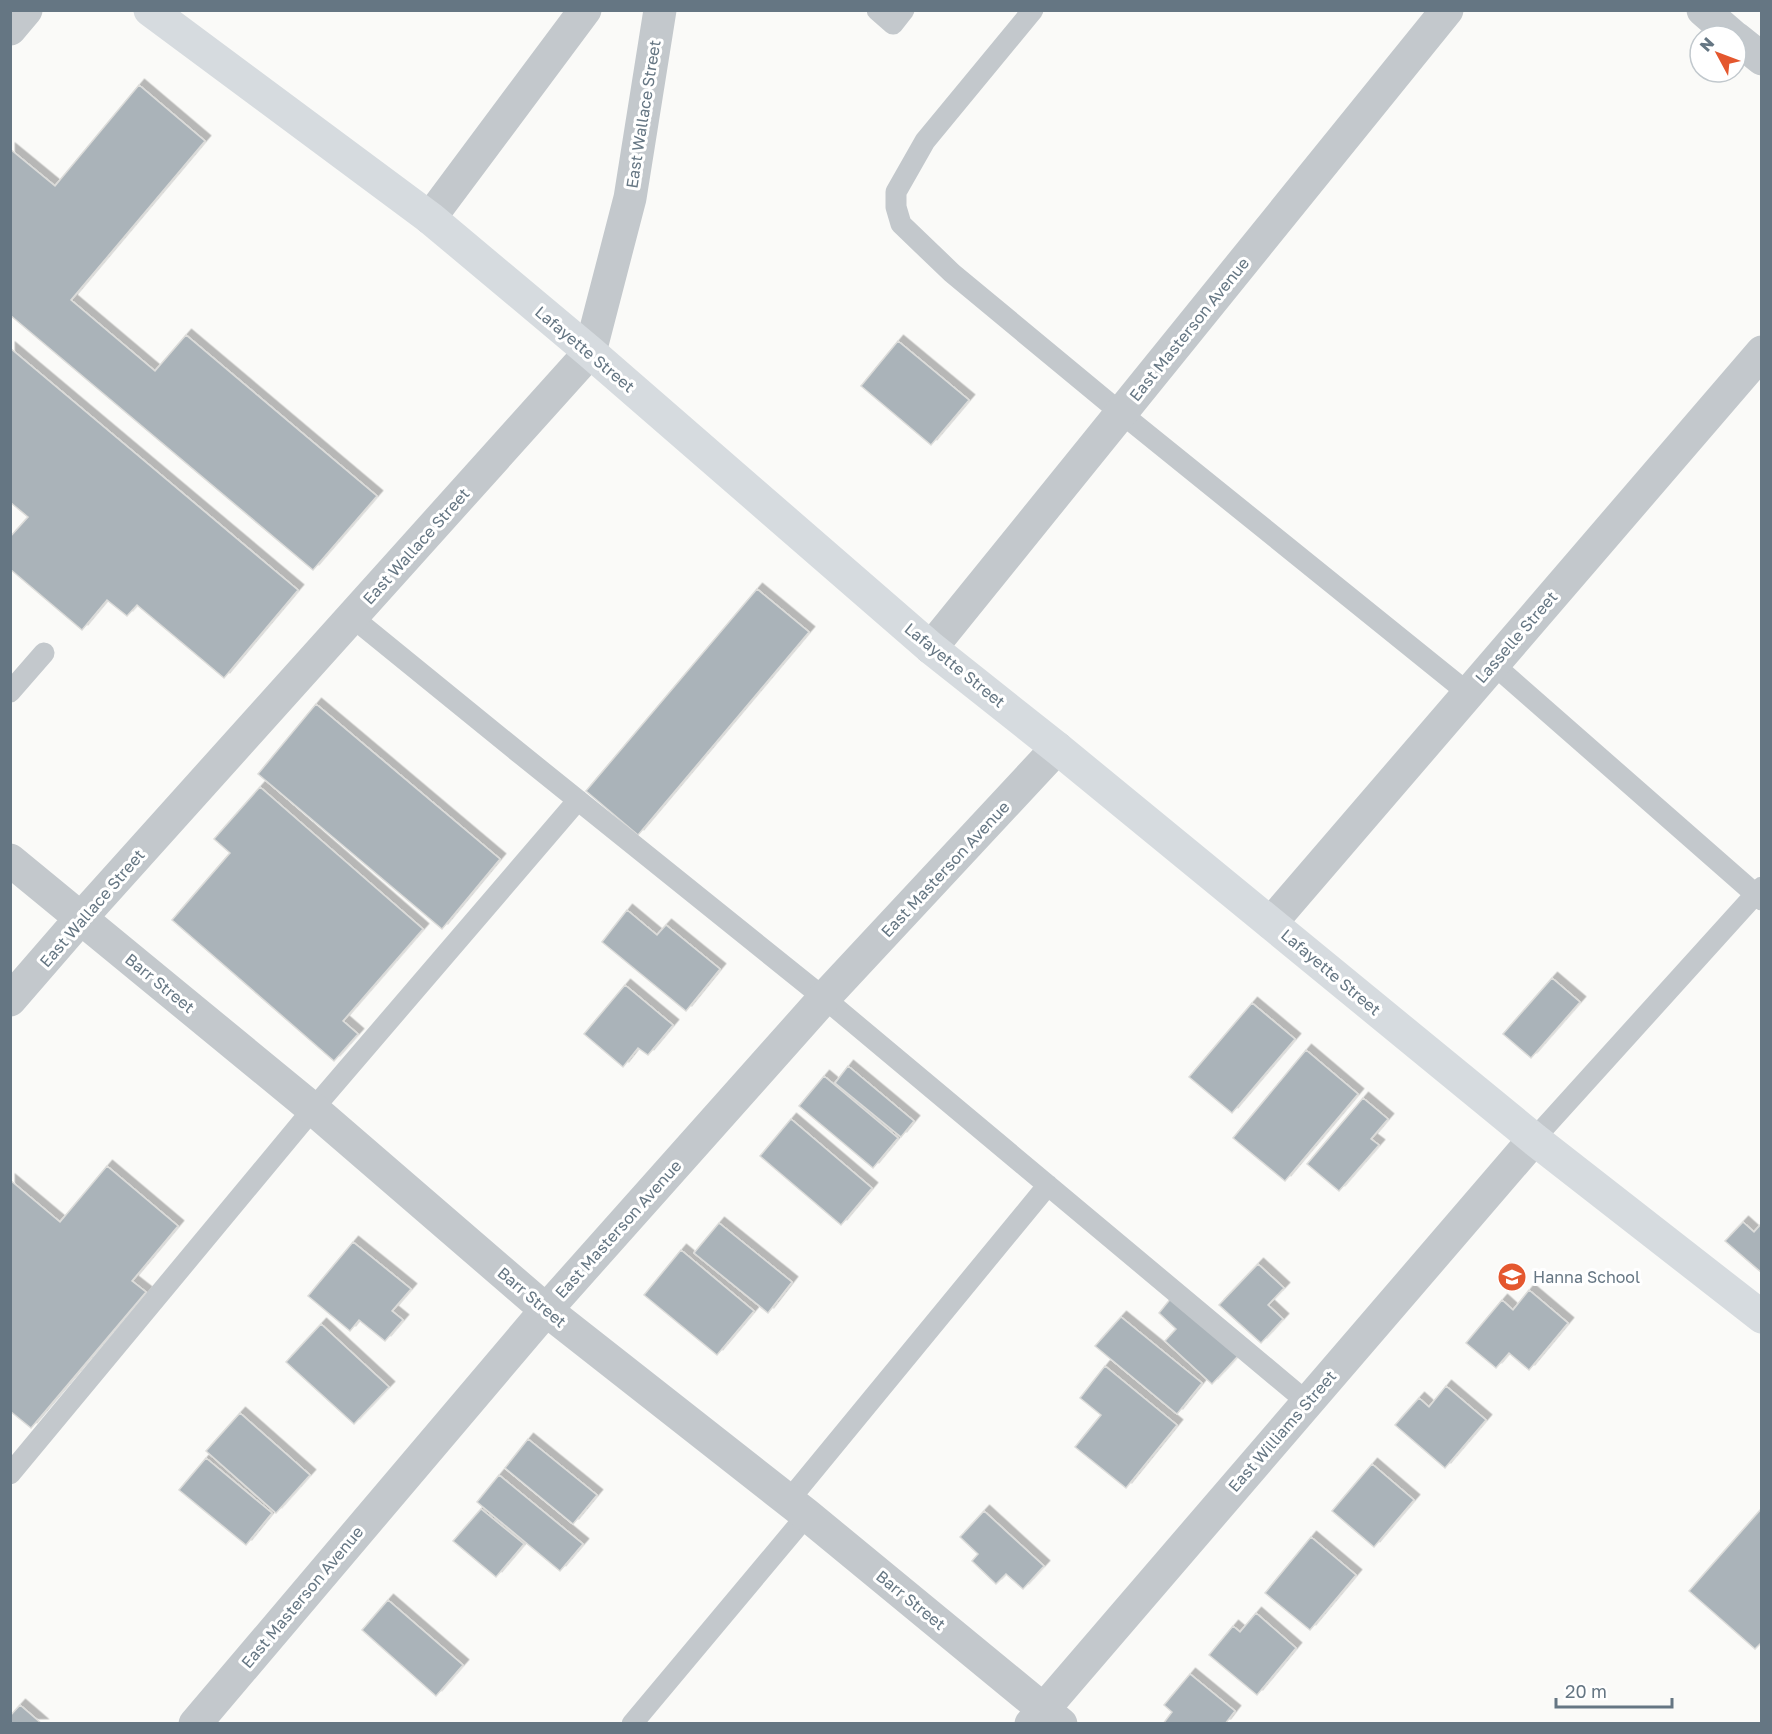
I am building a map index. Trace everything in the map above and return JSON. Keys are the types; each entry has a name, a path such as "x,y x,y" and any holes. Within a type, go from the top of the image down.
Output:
{"highway":[{"name":"Lafayette Street","path":"150,10 430,218 590,352 931,648 1057,748 1534,1139 1761,1317"}],"street":[{"path":"10,29 26,10"},
{"path":"430,218 585,10"},
{"name":"East Wallace Street","path":"10,1000 590,352 630,198 660,10"},
{"name":"East Masterson Avenue","path":"931,648 1447,10"},
{"path":"1703,10 1720,24"},
{"path":"1748,48 1761,59"},
{"name":"Lasselle Street","path":"1271,923 1761,352"},
{"name":"East Masterson Avenue","path":"195,1724 546,1310 824,998 1057,748"},
{"name":"Barr Street","path":"10,860 314,1109 546,1310 798,1507 1045,1719"},
{"name":"East Williams Street","path":"1045,1719 1307,1402 1534,1139"}],"lane":[{"path":"877,10 893,24 904,10"},
{"path":"1033,10 925,141 896,192 896,207 901,224 952,273 1121,413 1468,693"},
{"path":"352,617 824,998 1307,1402"},
{"path":"10,692 44,653"},
{"path":"1493,664 1759,893 1534,1139"},
{"path":"10,1474 314,1109 578,800"},
{"path":"632,1724 1048,1185"}],"building":[{"path":"139,85 205,141 71,300 155,371 186,335 377,496 313,570 10,315 10,149 55,186"},
{"path":"898,341 969,400 931,445 861,386"},
{"path":"10,348 298,590 224,678 137,605 127,616 107,600 82,630 10,569 10,537 28,517 10,502"},
{"path":"757,589 809,632 638,835 586,791"},
{"path":"316,704 500,859 442,929 258,774"},
{"path":"260,787 423,929 343,1021 358,1034 334,1061 172,920 230,853 214,839"},
{"path":"627,910 657,935 666,925 720,969 686,1011 602,942"},
{"path":"1552,978 1580,1002 1531,1058 1503,1034"},
{"path":"625,985 673,1025 648,1055 638,1048 623,1067 584,1034"},
{"path":"1252,1003 1295,1039 1232,1113 1189,1077"},
{"path":"1306,1050 1358,1094 1285,1181 1233,1138"},
{"path":"848,1066 914,1121 901,1137 835,1083"},
{"path":"824,1076 898,1138 873,1168 799,1106"},
{"path":"1363,1098 1388,1119 1371,1139 1379,1145 1339,1191 1307,1164"},
{"path":"791,1119 872,1188 841,1225 760,1156"},
{"path":"107,1166 178,1226 132,1281 146,1292 31,1428 10,1411 10,1180 60,1222"},
{"path":"1743,1222 1754,1232 1762,1223 1762,1273 1725,1241"},
{"path":"719,1223 792,1282 768,1313 694,1253"},
{"path":"353,1242 411,1289 392,1311 403,1320 385,1341 359,1320 350,1331 308,1296"},
{"path":"681,1250 754,1311 717,1355 644,1295"},
{"path":"1258,1264 1284,1288 1268,1305 1283,1319 1261,1343 1219,1305"},
{"path":"1529,1290 1568,1323 1529,1370 1509,1353 1496,1368 1466,1343 1502,1300 1513,1310"},
{"path":"1172,1297 1238,1356 1212,1384 1165,1341 1176,1329 1159,1313"},
{"path":"1121,1317 1202,1383 1177,1414 1095,1346"},
{"path":"321,1324 389,1387 354,1424 286,1362"},
{"path":"1105,1366 1177,1425 1126,1488 1075,1447 1101,1415 1080,1398"},
{"path":"1446,1386 1486,1420 1445,1468 1395,1425 1419,1398 1429,1407"},
{"path":"240,1413 310,1475 276,1513 206,1451"},
{"path":"528,1439 597,1495 573,1524 505,1468"},
{"path":"206,1458 272,1513 246,1545 179,1490"},
{"path":"1372,1464 1414,1500 1374,1547 1332,1511"},
{"path":"499,1475 583,1544 560,1571 477,1502"},
{"path":"1762,1508 1762,1642 1755,1649 1689,1591"},
{"path":"481,1509 524,1544 496,1577 453,1541"},
{"path":"984,1511 1044,1566 1023,1589 1006,1574 996,1584 972,1561 978,1554 960,1537"},
{"path":"1311,1537 1356,1575 1310,1630 1265,1593"},
{"path":"388,1600 463,1665 436,1696 362,1630"},
{"path":"1256,1613 1296,1648 1257,1695 1209,1655 1233,1626 1240,1632"},
{"path":"1190,1674 1235,1711 1225,1724 1163,1724 1172,1712 1164,1705"},
{"path":"20,1705 42,1724 10,1724 10,1716"}],"place":[{"name":"Hanna School","path":"1512,1277"}]}
